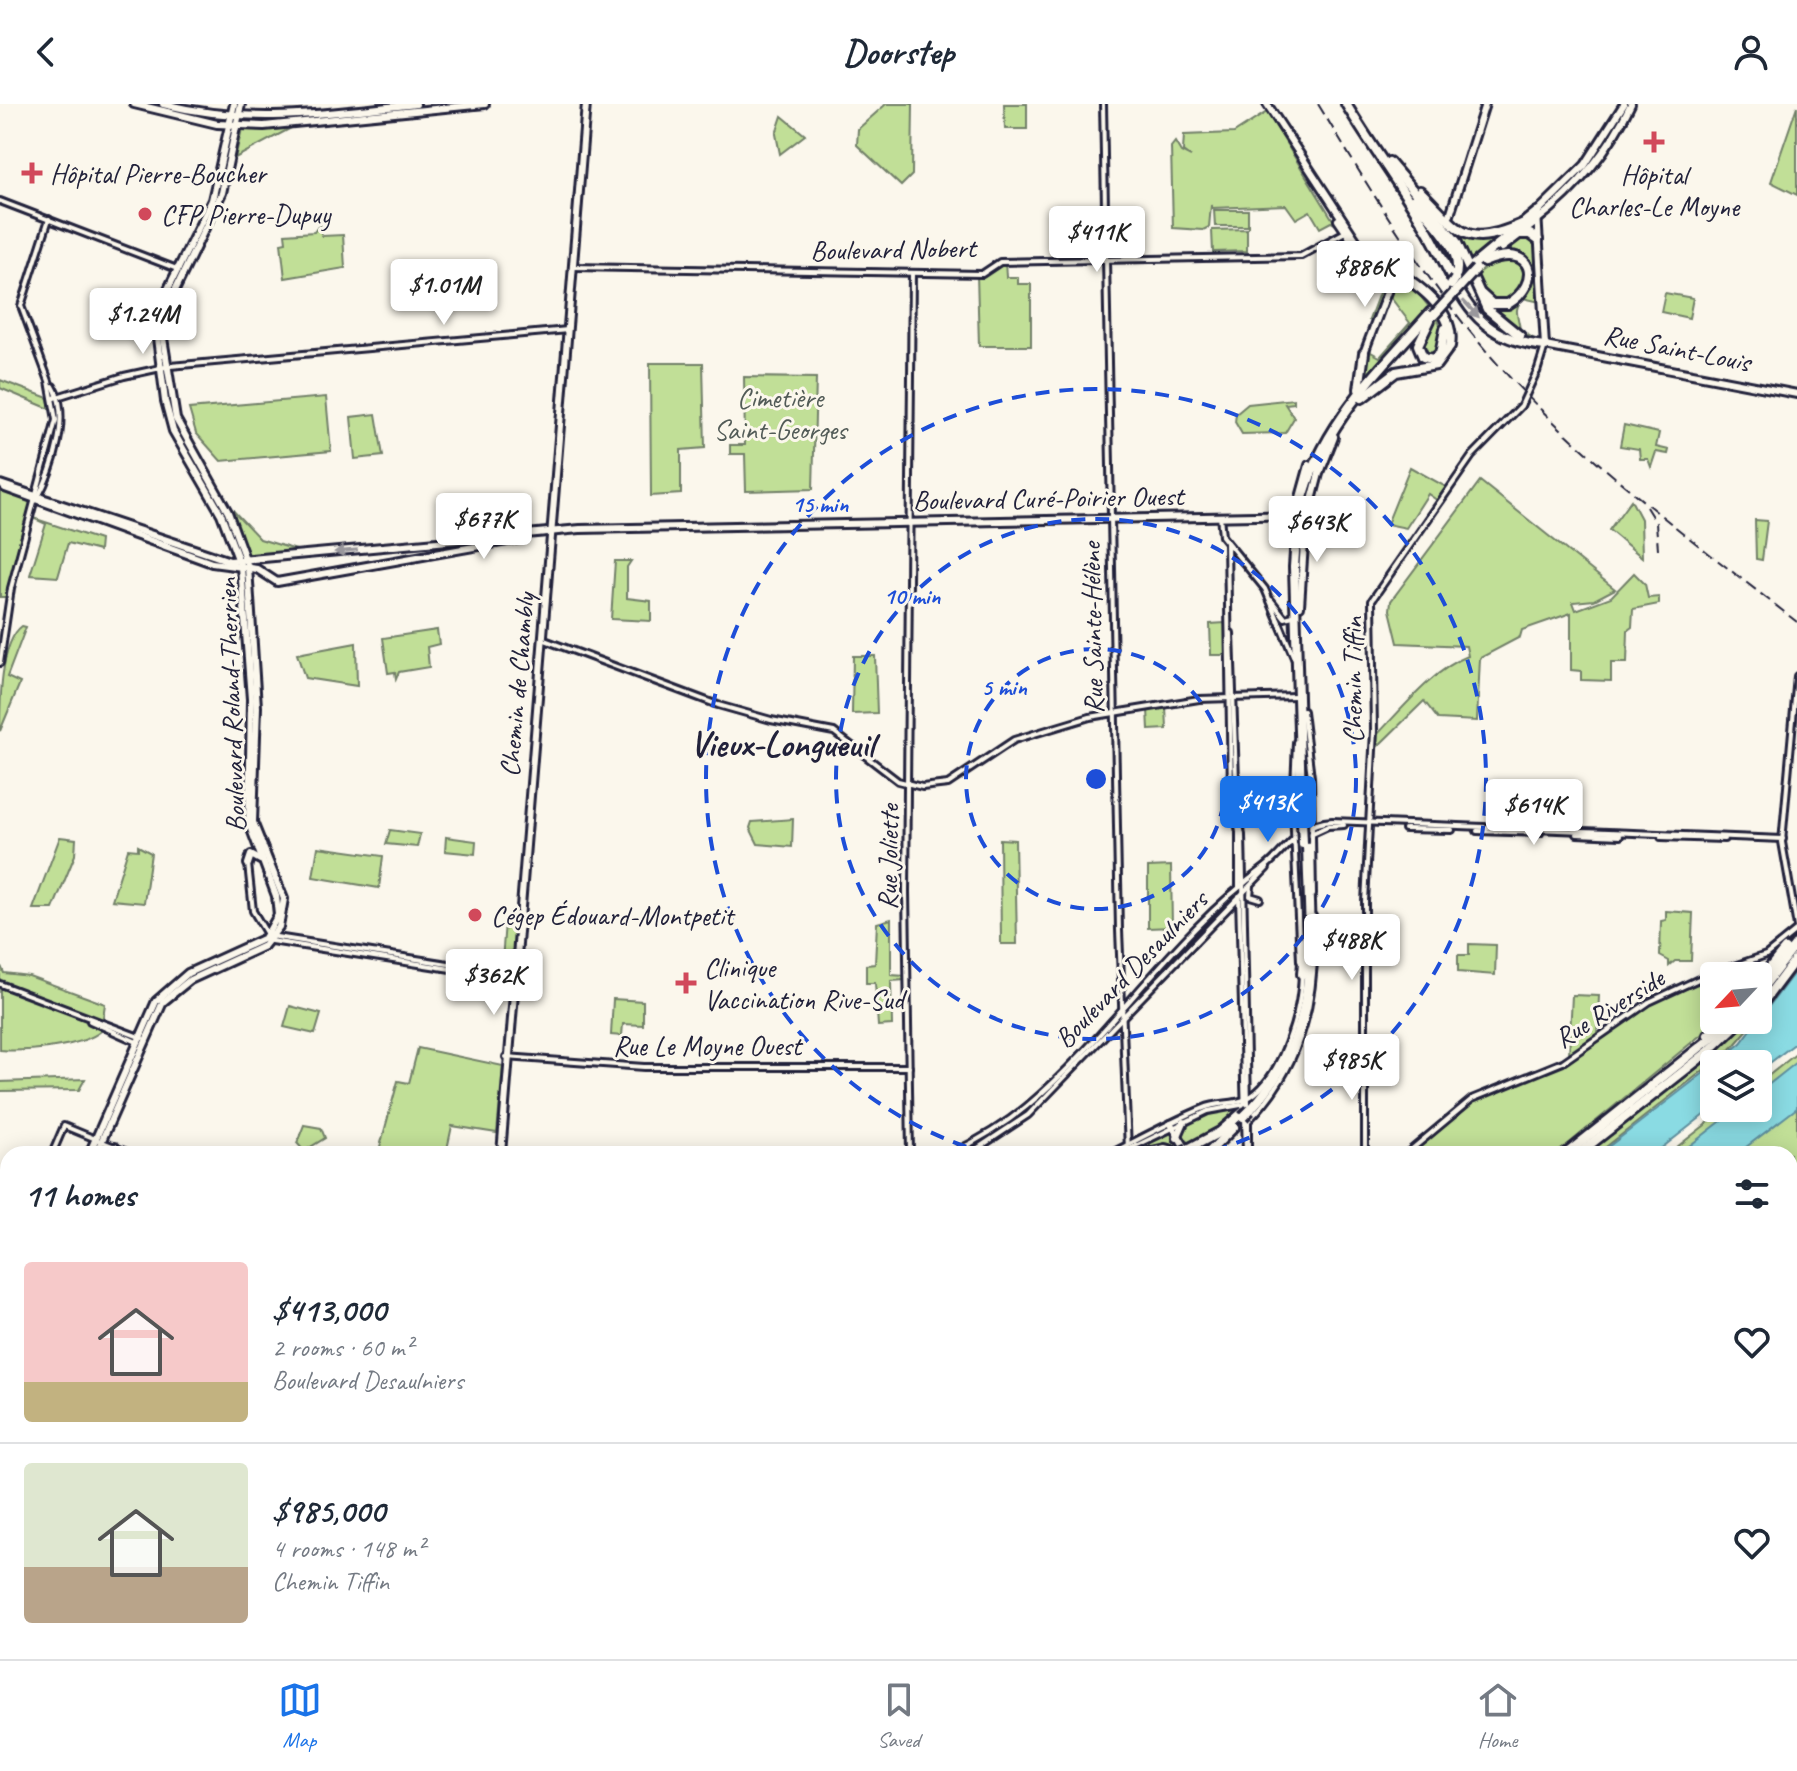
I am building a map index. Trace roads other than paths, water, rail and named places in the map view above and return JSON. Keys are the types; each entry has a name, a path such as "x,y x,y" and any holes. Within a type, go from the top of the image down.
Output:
{"highway":[{"path":"1348,104 1427,228 1465,303 1503,334 1546,346"},
{"path":"1388,164 1458,228 1475,237 1496,236 1537,217"},
{"path":"1388,164 1453,250 1458,265 1455,279 1446,294 1432,316 1417,346 1420,355 1429,359 1437,357 1444,348 1444,324 1421,293 1394,273"},
{"path":"1388,164 1454,238 1482,302 1499,322 1519,336 1546,346"},
{"path":"1437,207 1450,215"},
{"path":"1309,465 1360,396 1432,316 1484,262 1537,217"},
{"path":"1446,294 1473,265 1522,224"},
{"path":"1519,234 1530,234 1538,240"},
{"path":"1474,281 1485,299 1499,305 1513,301 1525,286 1528,269 1519,257 1505,254 1484,262"},
{"path":"1360,396 1398,372 1436,365 1451,344 1450,327 1433,301 1416,283 1394,273"},
{"path":"1360,396 1364,353"},
{"path":"1320,470 1330,437"},
{"path":"1301,715 1297,662 1300,514 1330,437"},
{"path":"1297,609 1306,798 1299,842 1309,984 1302,1022"},
{"path":"1307,939 1314,966"},
{"path":"1302,974 1307,939"},
{"path":"1220,1146 1277,1069 1296,1030 1305,987 1307,939"},
{"path":"1772,967 1797,940"},
{"path":"1772,980 1797,940"},
{"path":"1772,984 1797,950"},
{"path":"1772,986 1797,957"},
{"path":"1197,1146 1224,1129 1281,1070 1310,1005"},
{"path":"1676,1067 1710,1034"},
{"path":"1576,1146 1717,1034"},
{"path":"1588,1146 1726,1034"},
{"path":"1669,1082 1711,1055 1734,1034"},
{"path":"1215,1146 1229,1132"}],"main road":[{"path":"134,104 234,122 308,123 485,104"},
{"path":"163,104 234,122 416,104"},
{"name":"Boulevard Roland-Therrien","path":"234,104 234,122"},
{"name":"Boulevard Roland-Therrien","path":"241,104 213,198 157,320 173,431 221,514 244,564 257,707 253,822 284,899 283,918 271,938"},
{"name":"Chemin de Chambly","path":"500,1146 586,104"},
{"path":"1267,104 1363,256 1394,273 1364,353"},
{"path":"1450,215 1485,104"},
{"path":"1546,346 1537,217 1588,162 1624,104"},
{"path":"1537,217 1587,175 1612,140 1631,104"},
{"name":"Rue Saint-Louis","path":"1546,346 1797,394"},
{"path":"1300,514 1309,465"},
{"path":"1300,514 1320,470"},
{"path":"0,484 212,563 244,564 550,532"},
{"path":"1267,516 1286,511 1300,514"},
{"name":"Boulevard Curé-Poirier Ouest","path":"550,532 1300,514"},
{"path":"244,564 284,583 550,532"},
{"path":"537,535 550,544"},
{"name":"Boulevard Roland-Therrien","path":"244,564 251,703 249,824 278,901 271,938"},
{"path":"248,864 253,855 262,862"},
{"path":"94,1146 153,1004 173,983 271,938"},
{"path":"1177,1138 1184,1122"},
{"path":"1172,1126 1183,1146"},
{"path":"97,1146 98,1140"}],"street":[{"name":"Rue Sainte-Hélène","path":"1103,104 1121,1007 1125,1014 1128,1146"},
{"path":"0,201 181,270"},
{"path":"0,663 10,592 55,431 56,397 38,347 22,318 21,306 49,219"},
{"name":"Boulevard Nobert","path":"573,267 982,274 1000,262 1301,256 1347,231"},
{"name":"Rue Joliette","path":"910,1146 906,891 912,273"},
{"path":"56,397 163,367 568,330"},
{"name":"Chemin Tiffin","path":"1365,1146 1369,826 1374,735 1371,623 1376,590 1472,456 1518,410 1546,346"},
{"path":"1220,516 1227,542 1231,792 1239,832 1246,1109"},
{"path":"1227,542 1285,618 1297,609"},
{"path":"1271,600 1297,662"},
{"path":"542,639 718,705 771,720 832,731 896,779 909,785 945,786 1023,736 1114,711 1231,698 1298,696"},
{"path":"1797,676 1783,839 1797,928"},
{"path":"1231,698 1243,873 1240,904 1247,1146"},
{"path":"1246,1109 1275,1065 1291,1032 1302,974 1299,842 1294,817 1301,715"},
{"path":"863,762 869,757"},
{"path":"1294,817 1306,798"},
{"path":"1172,1126 1215,1108 1246,1109 1291,1059 1309,1018 1314,966 1313,833 1306,798"},
{"name":"Boulevard Desaulniers","path":"1252,879 1288,847 1299,842 1312,824 1334,821 1369,826"},
{"name":"Boulevard Desaulniers","path":"963,1146 1028,1105 1241,888 1299,842 1334,825 1783,839"},
{"path":"248,864 253,911 271,938 513,977"},
{"path":"1243,873 1252,879 1249,893 1260,899"},
{"name":"Boulevard Desaulniers","path":"981,1146 1028,1115 1233,901 1241,888"},
{"path":"1233,901 1240,904"},
{"name":"Rue Riverside","path":"1416,1146 1472,1099 1567,1060 1633,1012 1666,993 1771,953 1797,928"},
{"path":"0,984 85,1019 103,1022 140,1040"},
{"name":"Rue Le Moyne Ouest","path":"507,1057 644,1067 909,1067"},
{"path":"1247,1088 1255,1092"},
{"path":"1135,1146 1208,1106 1246,1109"},
{"path":"55,1146 64,1126 113,1146"}],"water":[{"path":"1797,969 1797,1042 1772,1061 1772,1050 1732,1050 1748,1034 1772,1034 1772,1002"},
{"path":"1797,1062 1797,1108 1747,1146 1689,1146 1720,1122 1772,1122 1772,1082"},
{"path":"1700,1076 1700,1118 1664,1146 1609,1146"}],"railway":[{"path":"1318,104 1426,274 1502,369 1570,438 1607,470 1797,622"},
{"path":"1646,507 1656,523 1658,549"}],"place":[{"name":"Hôpital Charles-Le Moyne","path":"1654,142"},
{"name":"Hôpital Pierre-Boucher","path":"32,173"},
{"name":"CFP Pierre-Dupuy","path":"145,214"},
{"name":"Cégep Édouard-Montpetit","path":"475,915"},
{"name":"Clinique Vaccination Rive-Sud","path":"686,983"}],"district":[{"name":"Vieux-Longueuil","path":"782,744"}],"park label":[{"name":"Cimetière Saint-Georges","path":"780,413"}]}
